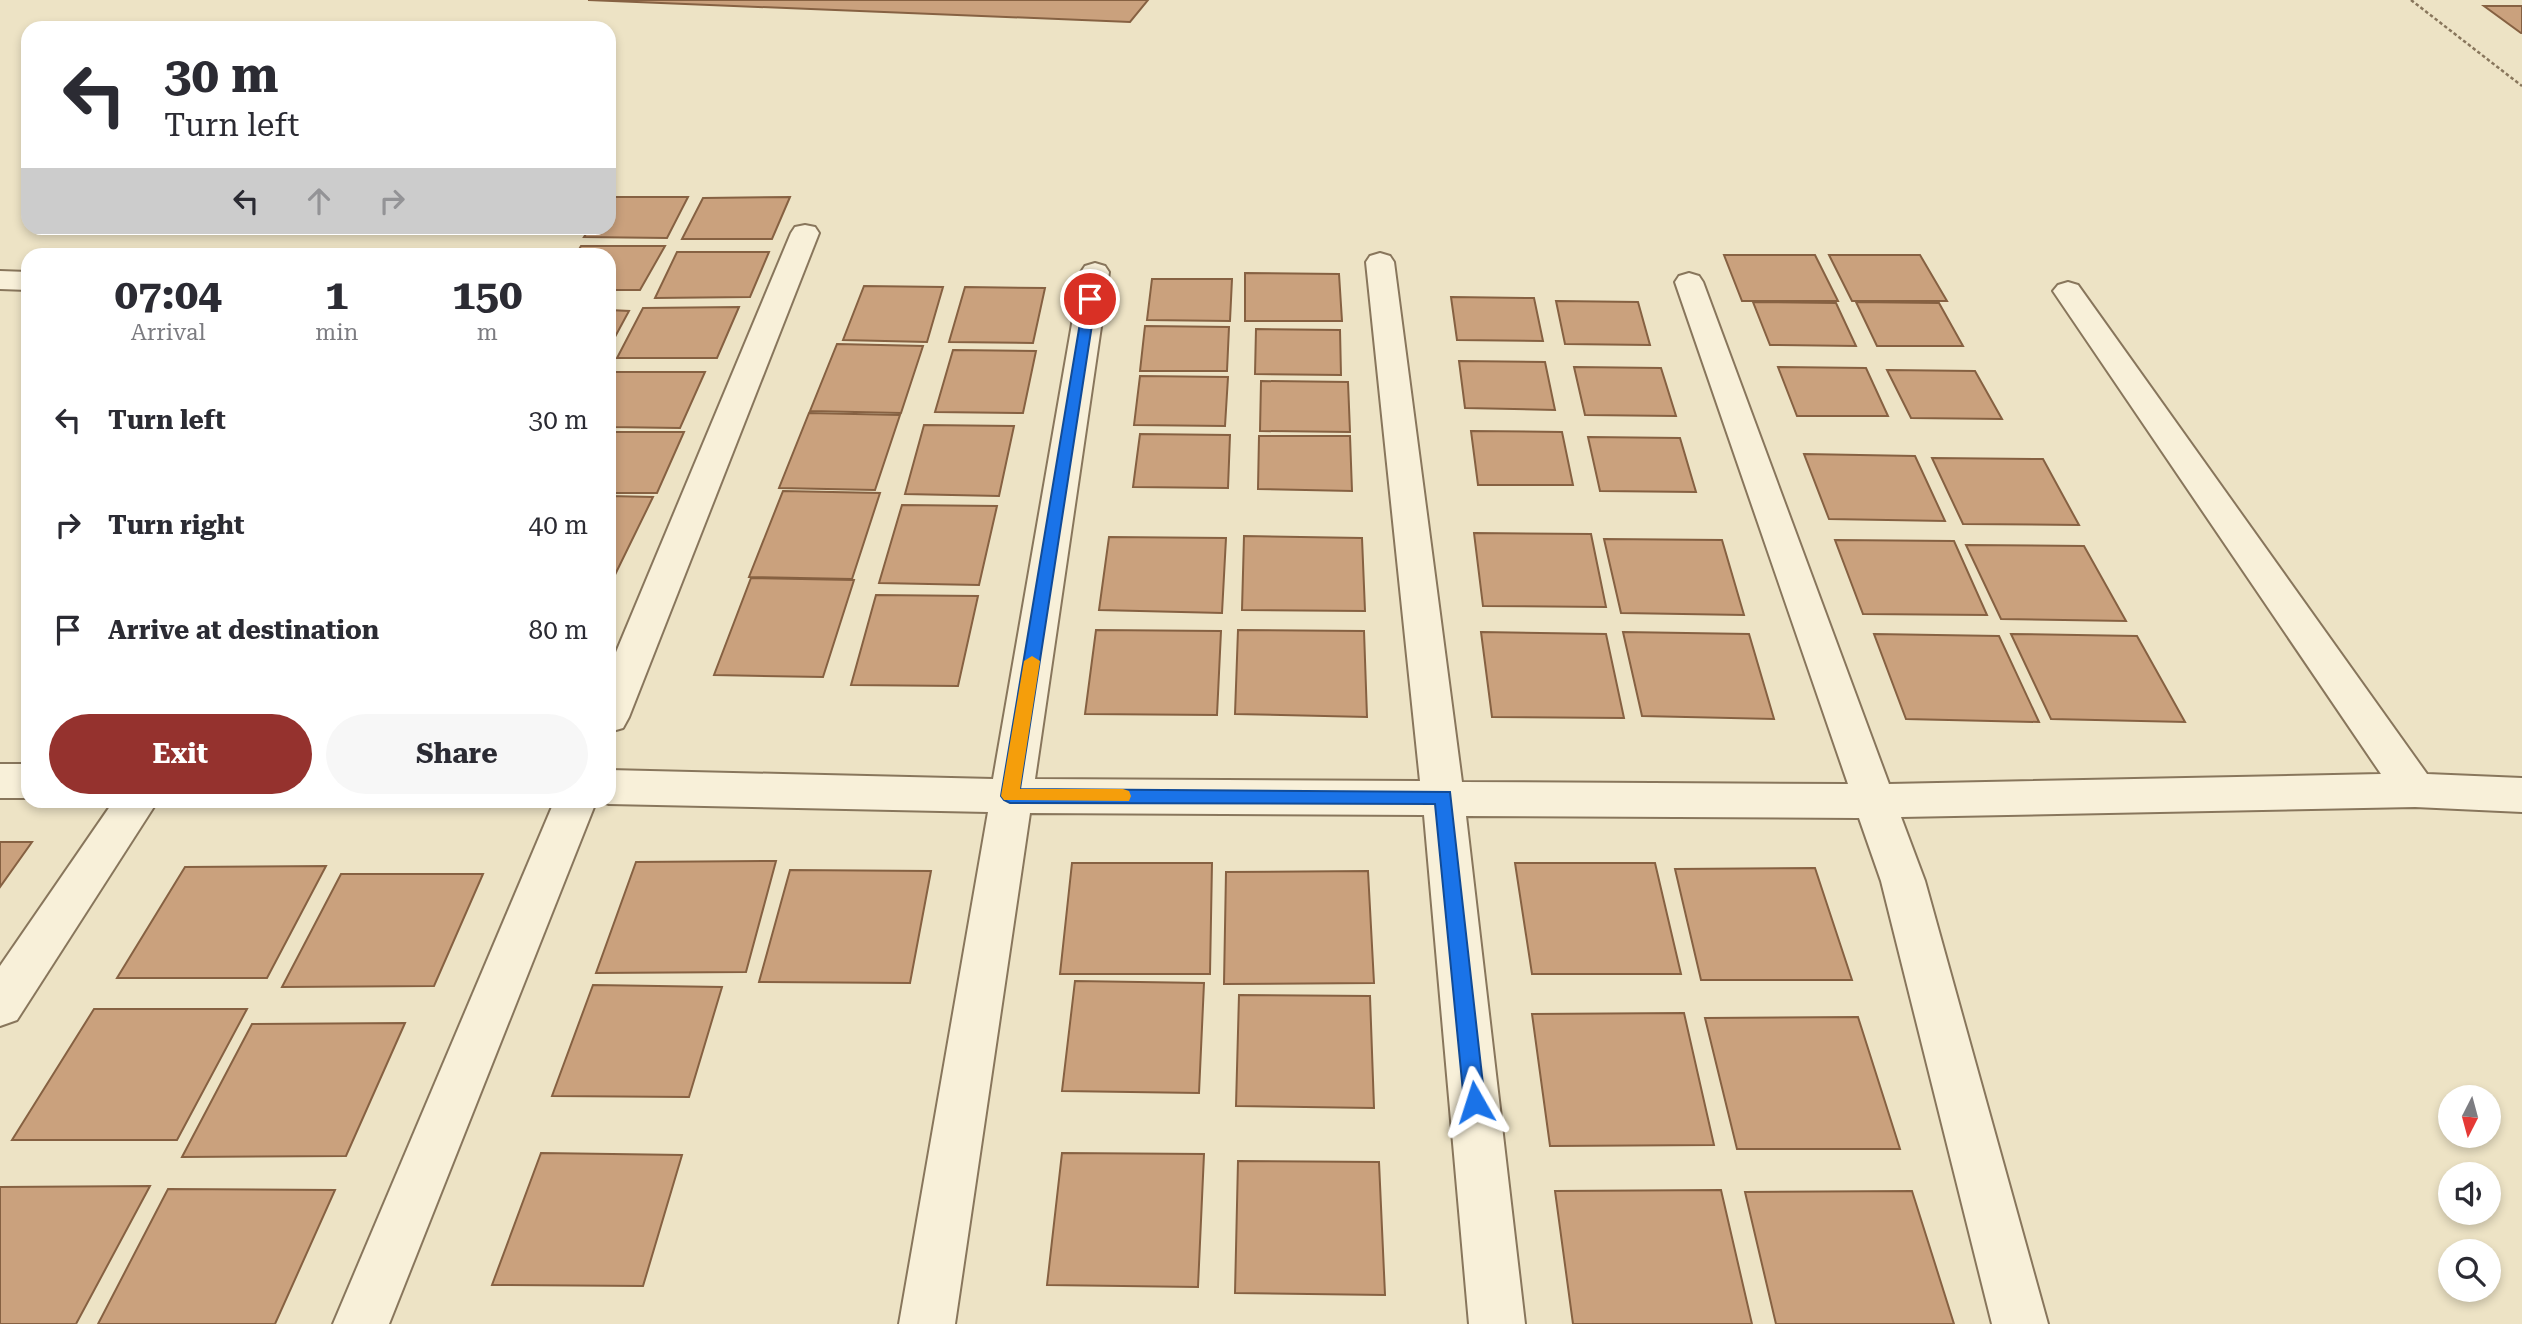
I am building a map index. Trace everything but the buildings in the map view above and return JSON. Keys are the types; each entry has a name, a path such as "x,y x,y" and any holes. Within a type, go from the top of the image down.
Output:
{"street":[{"path":"616,699 805,233"},
{"path":"1380,262 1443,797 1497,1324"},
{"path":"927,1324 1095,272"},
{"path":"0,280 21,281"},
{"path":"1689,282 1903,881 2020,1324"},
{"path":"2068,290 2415,790"},
{"path":"0,781 21,781"},
{"path":"616,787 1010,796 1874,802 2415,790 2522,795"},
{"path":"0,1005 132,808"},
{"path":"361,1324 573,808"}],"path":[{"path":"2411,0 2522,86"}],"slow traffic":[{"path":"1032,661 1010,796 1123,796"}],"route":[{"path":"1090,299 1010,796 1443,797 1475,1102"}]}
